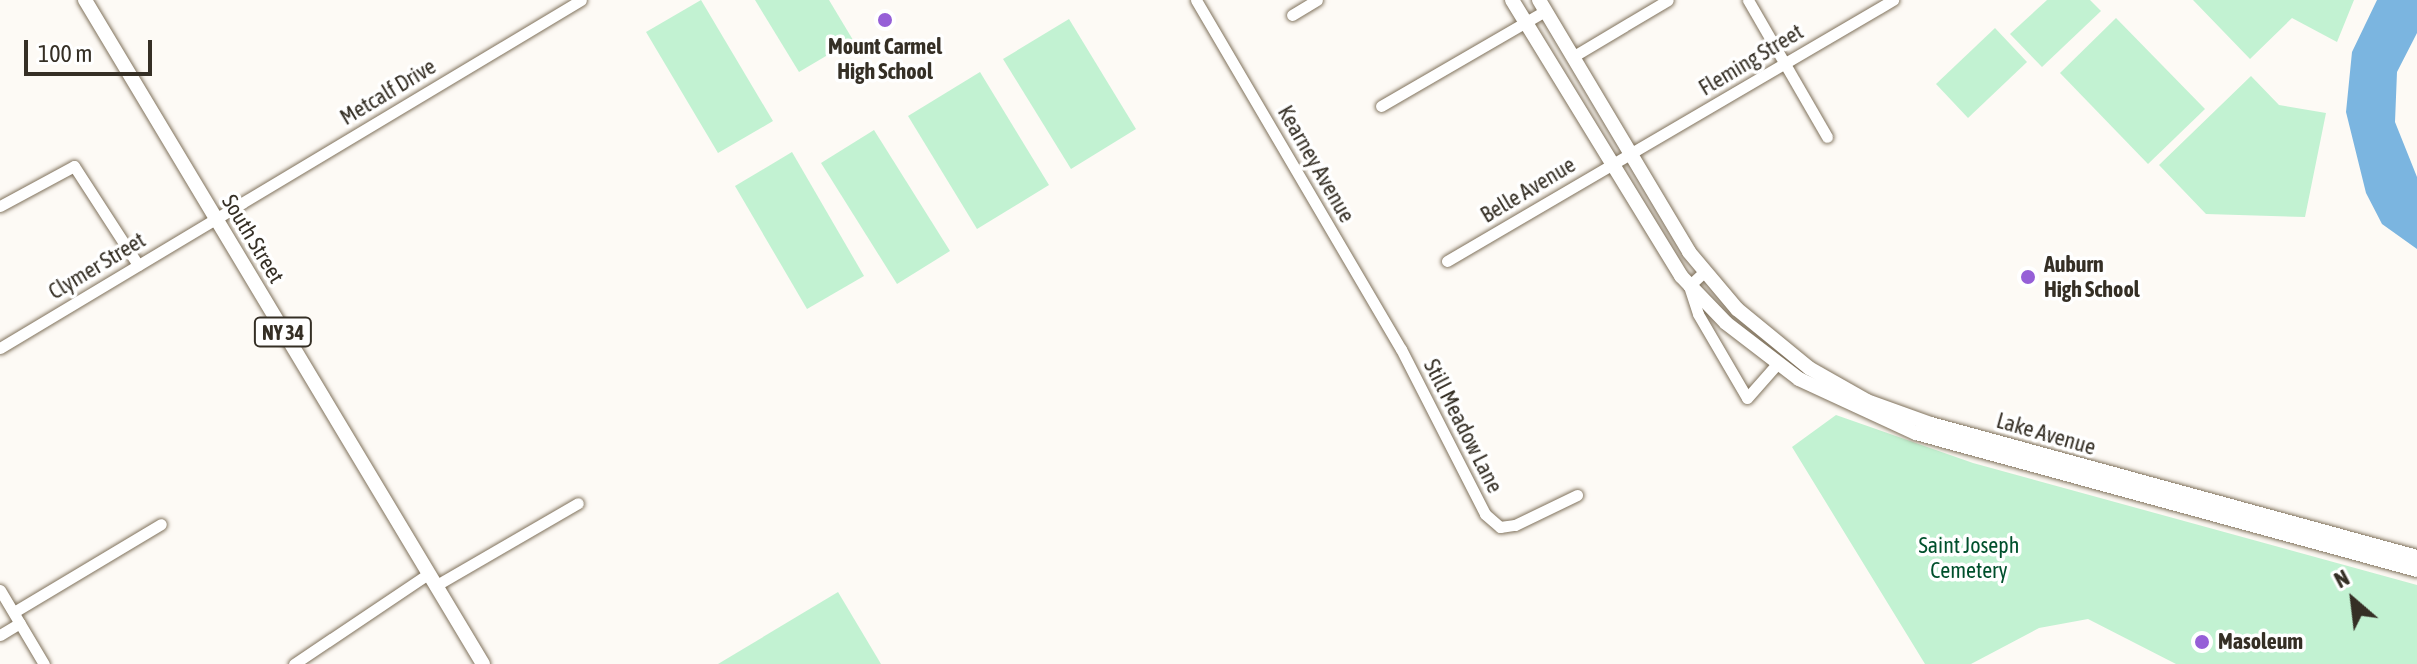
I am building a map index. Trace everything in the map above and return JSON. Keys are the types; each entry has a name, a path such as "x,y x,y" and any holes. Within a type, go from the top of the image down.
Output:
{"main road":[{"name":"South Street","path":"85,0 483,664"},
{"name":"Lake Avenue","path":"1512,0 1609,165 1689,286 1777,364 1848,406 1916,433 2417,570"},
{"name":"Lake Avenue","path":"1542,6 1704,272 1787,353 1881,407 2417,557"}],"street":[{"name":"Metcalf Drive","path":"215,219 581,0"},
{"name":"Kearney Avenue","path":"1196,0 1401,349"},
{"path":"1292,15 1317,0"},
{"path":"1574,56 1668,0"},
{"path":"1748,0 1827,137"},
{"name":"Fleming Street","path":"1630,154 1893,0"},
{"path":"1381,106 1526,23 1542,6"},
{"name":"Belle Avenue","path":"1447,261 1630,154"},
{"path":"0,206 74,166 138,265"},
{"name":"Clymer Street","path":"0,348 215,219"},
{"path":"1689,286 1704,272"},
{"name":"Lake Avenue","path":"1689,286 1747,398 1777,364"},
{"name":"Still Meadow Lane","path":"1401,349 1485,514 1500,527 1515,525 1577,495"},
{"path":"294,664 432,580 578,503"},
{"path":"0,635 17,618 161,524"},
{"path":"0,590 44,664"}],"green space":[{"path":"701,0 773,121 718,153 646,32"},
{"path":"755,0 829,0 853,40 799,72"},
{"path":"2047,0 2090,0 2101,11 2042,67 2010,34"},
{"path":"2193,0 2354,0 2337,42 2292,18 2250,59"},
{"path":"2116,18 2205,109 2148,164 2060,73"},
{"path":"1069,19 1136,129 1071,169 1003,59"},
{"path":"1995,28 2027,62 1968,118 1936,84"},
{"path":"980,72 1049,185 977,229 908,116"},
{"path":"2251,76 2279,105 2326,113 2305,217 2206,214 2159,165"},
{"path":"874,130 950,251 897,284 821,163"},
{"path":"792,152 864,276 807,309 735,186"},
{"name":"Saint Joseph Cemetery","path":"1836,415 1973,463 2417,585 2417,664 2176,664 2088,619 2039,628 1971,664 1925,664 1792,447"},
{"path":"838,592 881,664 718,664"}],"water":[{"path":"2377,0 2417,0 2417,33 2397,72 2395,122 2417,177 2417,249 2382,224 2366,193 2346,112 2352,52"}],"place":[{"name":"Mount Carmel High School","path":"885,20"},
{"name":"Auburn High School","path":"2028,277"},
{"name":"Masoleum","path":"2202,642"}]}
